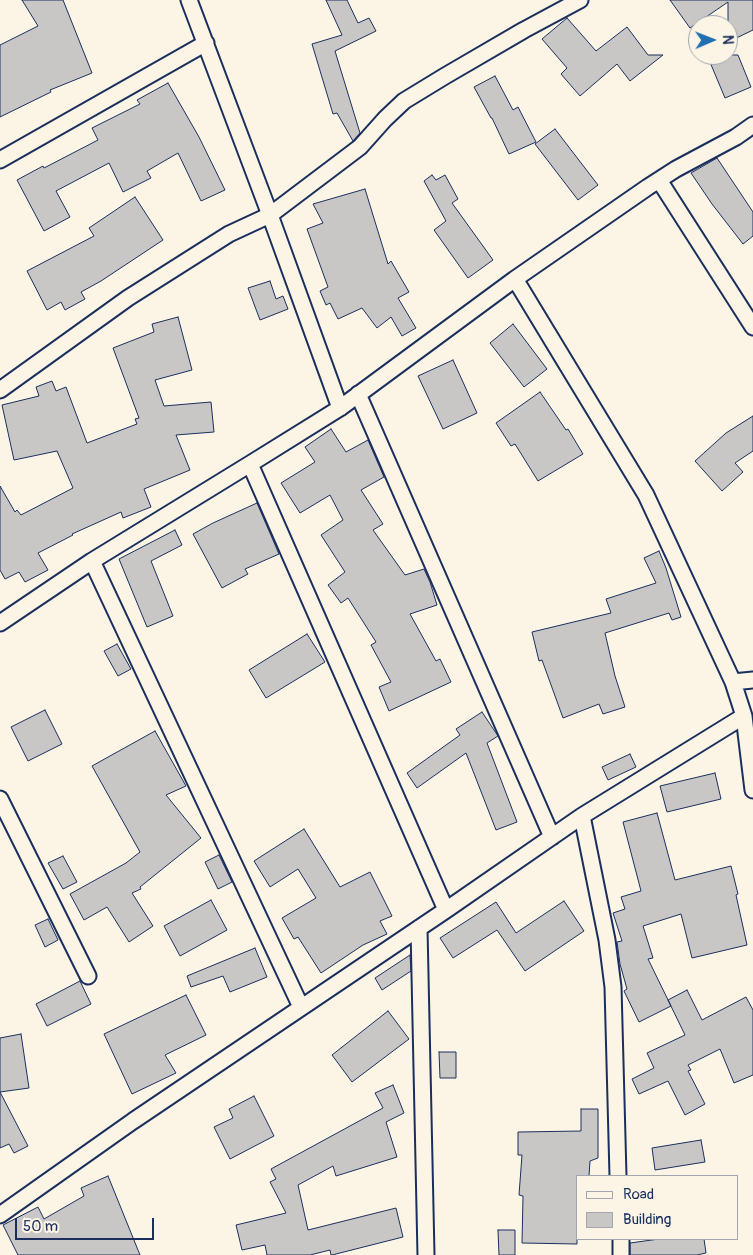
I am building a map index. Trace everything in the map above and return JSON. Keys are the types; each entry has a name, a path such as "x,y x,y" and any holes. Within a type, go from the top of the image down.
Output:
{"street":[{"path":"189,0 340,408"},
{"path":"0,390 128,298 229,234 270,215 360,147 404,101 524,30 580,0"},
{"path":"0,160 206,43"},
{"path":"0,623 92,562 340,408 515,279 648,187 676,169 736,137 753,125"},
{"path":"659,180 753,327"},
{"path":"515,279 646,495 733,682 744,716 753,790"},
{"path":"358,394 552,837"},
{"path":"250,464 446,910"},
{"path":"92,562 302,1007"},
{"path":"733,682 753,680"},
{"path":"0,1215 133,1121 582,816 744,716"},
{"path":"0,799 88,976"},
{"path":"582,816 607,940 613,986 618,1175"},
{"path":"419,928 426,1255"},
{"path":"621,1240 621,1255"}],"building":[{"path":"22,0 63,0 92,73 50,90 51,92 0,117 0,45 38,26"},
{"path":"326,0 347,0 358,23 369,18 376,31 335,51 360,133 353,141 337,113 333,114 312,44 342,35"},
{"path":"670,0 753,0 753,30 738,37 738,15 728,15 728,2 709,15 688,15 688,25"},
{"path":"567,18 596,51 627,27 648,55 663,55 630,81 617,64 580,96 561,74 567,68 542,39"},
{"path":"738,55 751,87 725,98 711,65 738,65"},
{"path":"495,76 513,110 518,107 536,142 509,154 492,118 474,87"},
{"path":"168,83 199,137 225,190 201,201 178,153 147,171 151,178 123,192 109,163 56,191 70,217 44,231 17,180 98,140 92,128 140,104 137,100"},
{"path":"555,129 598,185 578,200 535,144"},
{"path":"717,158 753,212 753,236 743,244 691,173"},
{"path":"432,175 436,180 445,175 458,199 452,203 493,260 468,278 434,230 446,221 424,181"},
{"path":"365,189 388,264 391,261 409,292 398,298 416,328 402,336 391,317 377,328 362,308 338,319 330,303 326,305 320,291 328,287 307,229 323,223 313,204"},
{"path":"135,197 163,240 81,292 85,299 65,310 61,302 47,310 27,271 94,236 89,228"},
{"path":"270,281 276,299 283,296 288,309 260,320 248,288"},
{"path":"178,317 192,370 155,380 164,406 211,402 214,432 176,435 190,470 144,489 151,507 123,518 121,512 72,534 38,553 48,570 25,582 19,572 5,579 0,570 0,486 15,512 17,510 21,515 73,488 57,451 14,460 2,405 39,396 36,387 52,381 56,391 66,387 87,443 137,424 135,419 139,418 113,348 154,332 152,324"},
{"path":"513,324 547,369 524,387 490,343"},
{"path":"453,360 477,413 443,429 418,376"},
{"path":"540,392 566,430 568,429 583,454 538,481 515,444 511,446 496,423"},
{"path":"753,416 753,451 735,463 743,472 722,491 695,461 726,433"},
{"path":"331,429 346,452 368,440 384,477 361,490 383,524 373,530 405,575 424,569 437,605 410,614 436,661 440,659 451,682 389,711 379,687 391,682 371,645 376,642 348,598 341,603 328,585 345,572 321,535 343,520 330,495 300,513 281,483 315,462 305,447"},
{"path":"257,503 279,554 245,569 248,574 222,588 193,534"},
{"path":"175,530 182,545 151,561 173,616 147,627 119,559"},
{"path":"659,551 681,617 672,620 669,613 605,633 615,676 625,707 603,714 599,704 563,718 542,660 539,661 532,632 611,613 606,599 656,583 644,558"},
{"path":"307,634 325,662 266,698 249,670"},
{"path":"117,644 131,669 118,676 104,651"},
{"path":"45,710 62,744 28,761 11,727"},
{"path":"482,712 498,736 487,743 517,822 496,830 466,753 417,788 407,773 460,735 456,729"},
{"path":"155,731 186,786 166,795 201,838 140,887 141,889 132,893 153,926 129,942 107,907 84,920 70,894 126,863 140,852 92,766"},
{"path":"630,754 636,767 608,780 602,767"},
{"path":"715,773 721,799 667,812 660,786"},
{"path":"657,813 675,880 731,866 747,945 692,958 681,914 643,926 653,958 648,959 671,1006 639,1022 624,991 627,989 620,964 617,942 622,941 613,913 625,909 621,897 641,891 623,822"},
{"path":"304,829 340,887 370,872 392,916 380,921 387,934 363,945 321,973 298,937 294,939 282,918 316,898 298,869 270,887 254,861"},
{"path":"219,855 232,882 218,889 205,862"},
{"path":"63,856 77,882 63,889 48,863"},
{"path":"211,900 227,930 180,956 164,926"},
{"path":"564,901 584,931 525,971 497,930 453,958 440,938 496,902 516,933"},
{"path":"48,919 58,940 45,947 35,925"},
{"path":"255,948 267,977 230,992 223,976 191,987 187,976"},
{"path":"410,955 411,971 382,990 375,978"},
{"path":"80,981 91,1004 47,1026 36,1004"},
{"path":"687,990 702,1020 746,997 753,1010 753,1075 734,1083 720,1049 688,1065 691,1070 688,1071 705,1104 685,1115 668,1081 639,1094 632,1079 654,1068 647,1053 685,1035 668,1000"},
{"path":"186,995 206,1035 165,1055 176,1073 132,1094 104,1034"},
{"path":"388,1011 409,1039 352,1082 332,1055"},
{"path":"21,1034 29,1088 0,1092 0,1038"},
{"path":"439,1052 456,1052 456,1078 440,1078"},
{"path":"393,1085 404,1113 386,1122 397,1157 336,1176 333,1166 298,1185 308,1230 396,1208 403,1237 332,1255 330,1250 310,1255 267,1255 265,1245 242,1250 236,1225 286,1213 270,1182 276,1179 271,1169 383,1108 375,1093"},
{"path":"0,1092 28,1146 14,1153 9,1144 0,1148"},
{"path":"254,1096 274,1136 230,1159 214,1127 233,1118 229,1109"},
{"path":"581,1109 598,1109 598,1158 590,1161 589,1175 576,1175 577,1244 522,1243 523,1196 519,1195 522,1155 518,1155 518,1132 581,1131"},
{"path":"701,1140 705,1162 655,1170 652,1148"},
{"path":"108,1176 140,1255 18,1255 3,1225 38,1207 44,1219 84,1196 81,1188"},
{"path":"498,1230 515,1230 515,1255 499,1255"},
{"path":"652,1240 704,1240 706,1253 697,1255 630,1255 630,1243"}]}
